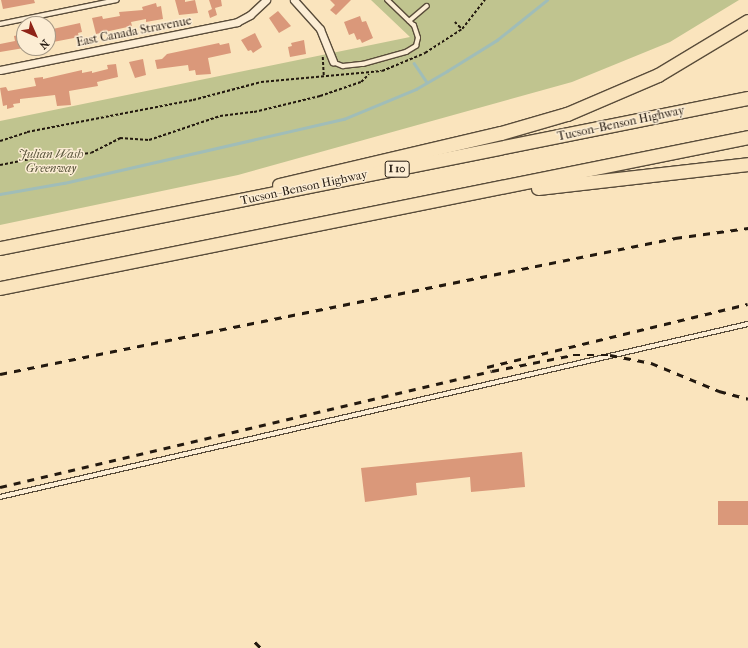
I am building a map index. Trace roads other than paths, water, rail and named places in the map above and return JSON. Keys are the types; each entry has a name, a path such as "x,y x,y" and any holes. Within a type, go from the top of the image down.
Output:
{"highway":[{"path":"46,240 546,121 605,99 658,75 748,21"},
{"name":"Tucson–Benson Highway","path":"0,248 46,240 748,98"},
{"path":"0,288 748,137"},
{"path":"438,200 748,164"}],"street":[{"name":"East Canada Stravenue","path":"0,70 237,22 250,15 266,0"},
{"path":"294,0 320,29 333,62"}],"lane":[{"path":"0,24 117,0"},
{"path":"333,62 343,66 354,66 412,49 416,46 418,38 409,21 387,0"},
{"path":"409,21 427,6"},
{"path":"0,496 748,324"}],"waterway":[{"path":"0,194 64,183 344,119 416,89 447,71 497,40 547,0"},
{"path":"414,63 427,82"}],"railway":[{"path":"0,374 675,238 748,228"},
{"path":"487,367 748,304"},
{"path":"0,487 492,371 573,355 610,355 651,363 719,391 748,399"},
{"path":"255,642 261,648"}],"park label":[{"name":"Julian Wash Greenway","path":"51,162"}]}
